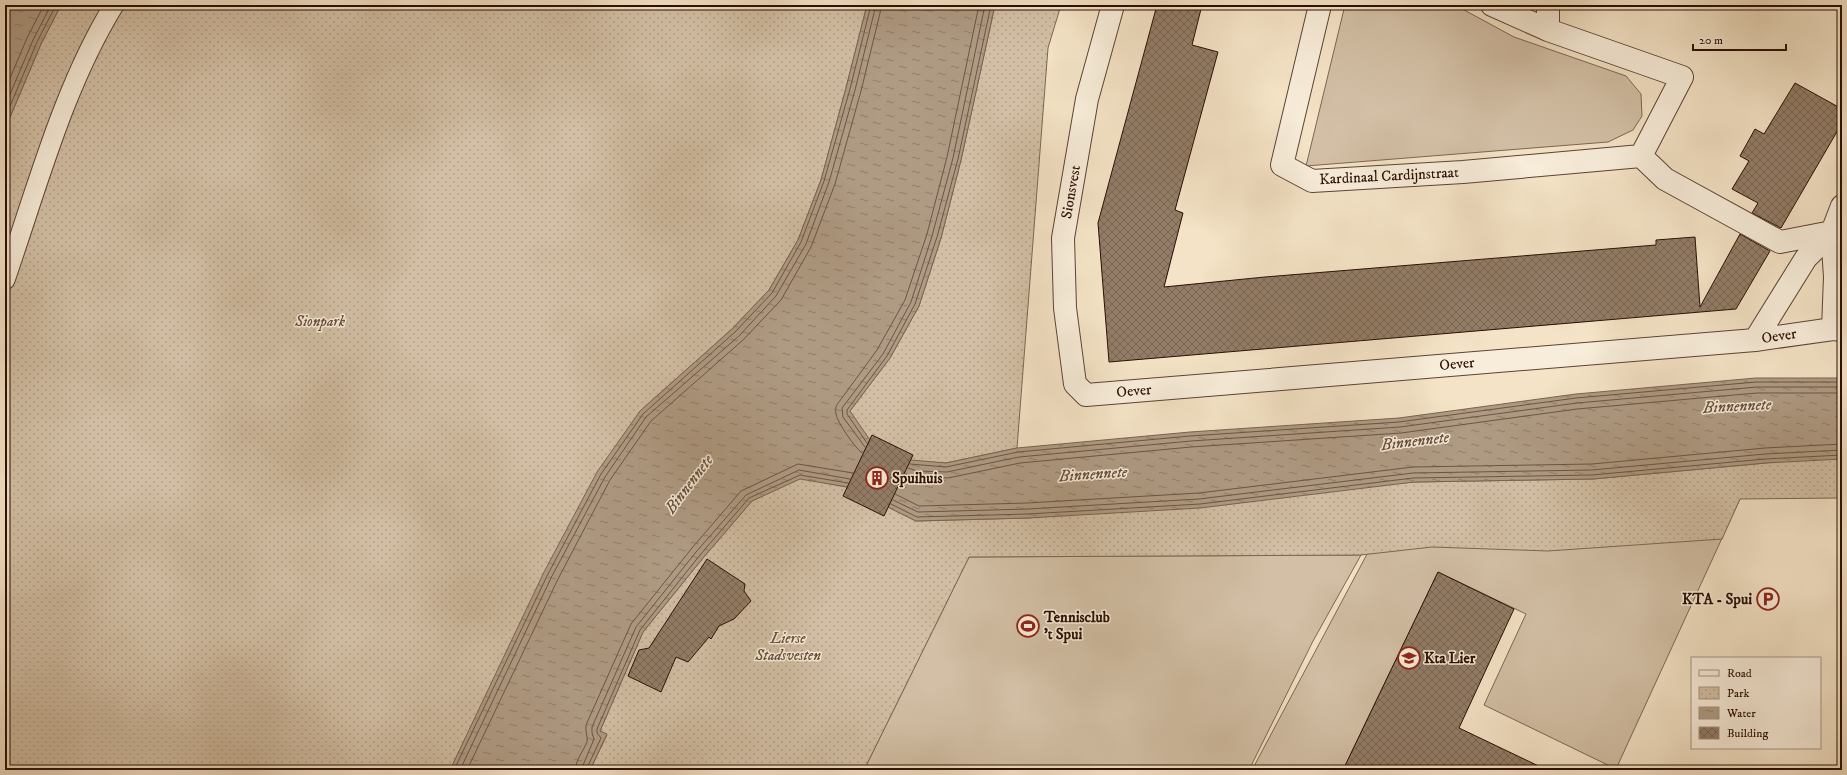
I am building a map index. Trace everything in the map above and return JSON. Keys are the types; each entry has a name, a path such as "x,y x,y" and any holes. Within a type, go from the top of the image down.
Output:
{"street":[{"name":"Sionsvest","path":"1075,384 1065,308 1063,238 1087,99 1113,5"},
{"name":"Kardinaal Cardijnstraat","path":"1320,5 1282,165 1312,181 1463,172 1641,156"},
{"path":"1492,5 1548,30 1682,77 1641,156 1665,179 1780,242 1832,232"},
{"path":"1548,5 1548,30"},
{"path":"1754,340 1806,258 1832,232 1842,206"},
{"path":"1832,232 1838,329"},
{"name":"Oever","path":"1075,384 1086,394 1754,340 1838,329"}],"lane":[{"path":"5,280 67,99 102,24 114,5"}],"green space":[{"name":"Sionpark","path":"61,5 867,5 821,180 798,240 769,290 732,329 640,411 482,706 450,770 5,770 5,129 41,44"},
{"name":"Lierse Stadsvesten","path":"995,5 1061,5 1048,48 1017,448 946,463 918,462 896,511 916,521 1028,518 1414,482 1593,479 1766,463 1842,451 1842,498 1740,499 1722,539 1548,551 1432,547 1361,555 969,557 864,770 590,770 607,735 600,731 643,632 703,558 752,501 800,478 847,487 850,411 890,358 919,306 941,238 961,160"},
{"path":"1345,5 1455,5 1514,37 1626,76 1641,94 1642,116 1633,130 1608,142 1306,166"},
{"path":"1740,499 1616,769 1484,705 1526,614 1438,572 1343,770 1252,770 1374,541"},
{"name":"Tennisclub 't Spui","path":"1361,555 1313,641 1249,770 864,770 969,557"}],"water":[{"path":"5,5 61,5 41,44 5,129"},
{"name":"Binnennete","path":"867,5 995,5 961,160 941,238 919,306 890,358 850,411 870,440 911,460 946,463 1017,448 1190,432 1399,418 1576,394 1756,378 1842,378 1842,459 1766,463 1593,479 1414,482 1200,508 1028,518 916,521 847,487 800,479 752,501 703,558 643,632 600,731 607,734 590,770 450,770 544,572 597,472 640,411 732,329 769,290 798,240 821,180"}],"building":[{"path":"1157,5 1202,5 1192,45 1218,52 1175,210 1183,213 1164,287 1265,277 1656,245 1656,240 1695,237 1700,307 1740,234 1770,251 1736,309 1109,362 1098,223"},
{"path":"1795,83 1842,109 1842,123 1781,228 1752,213 1758,203 1732,189 1749,161 1740,156 1755,129 1764,134"},
{"name":"Spuihuis","path":"872,435 913,455 884,516 843,496"},
{"path":"707,559 745,584 744,591 751,601 734,619 719,626 711,639 709,637 688,662 676,657 661,692 628,676 639,650 649,648"},
{"path":"1438,572 1514,609 1459,728 1547,770 1343,770"}],"place":[{"name":"Spuihuis","path":"877,478"},
{"name":"KTA - Spui","path":"1768,599"},
{"name":"Tennisclub 't Spui","path":"1028,626"},
{"name":"Kta Lier","path":"1409,658"}]}
